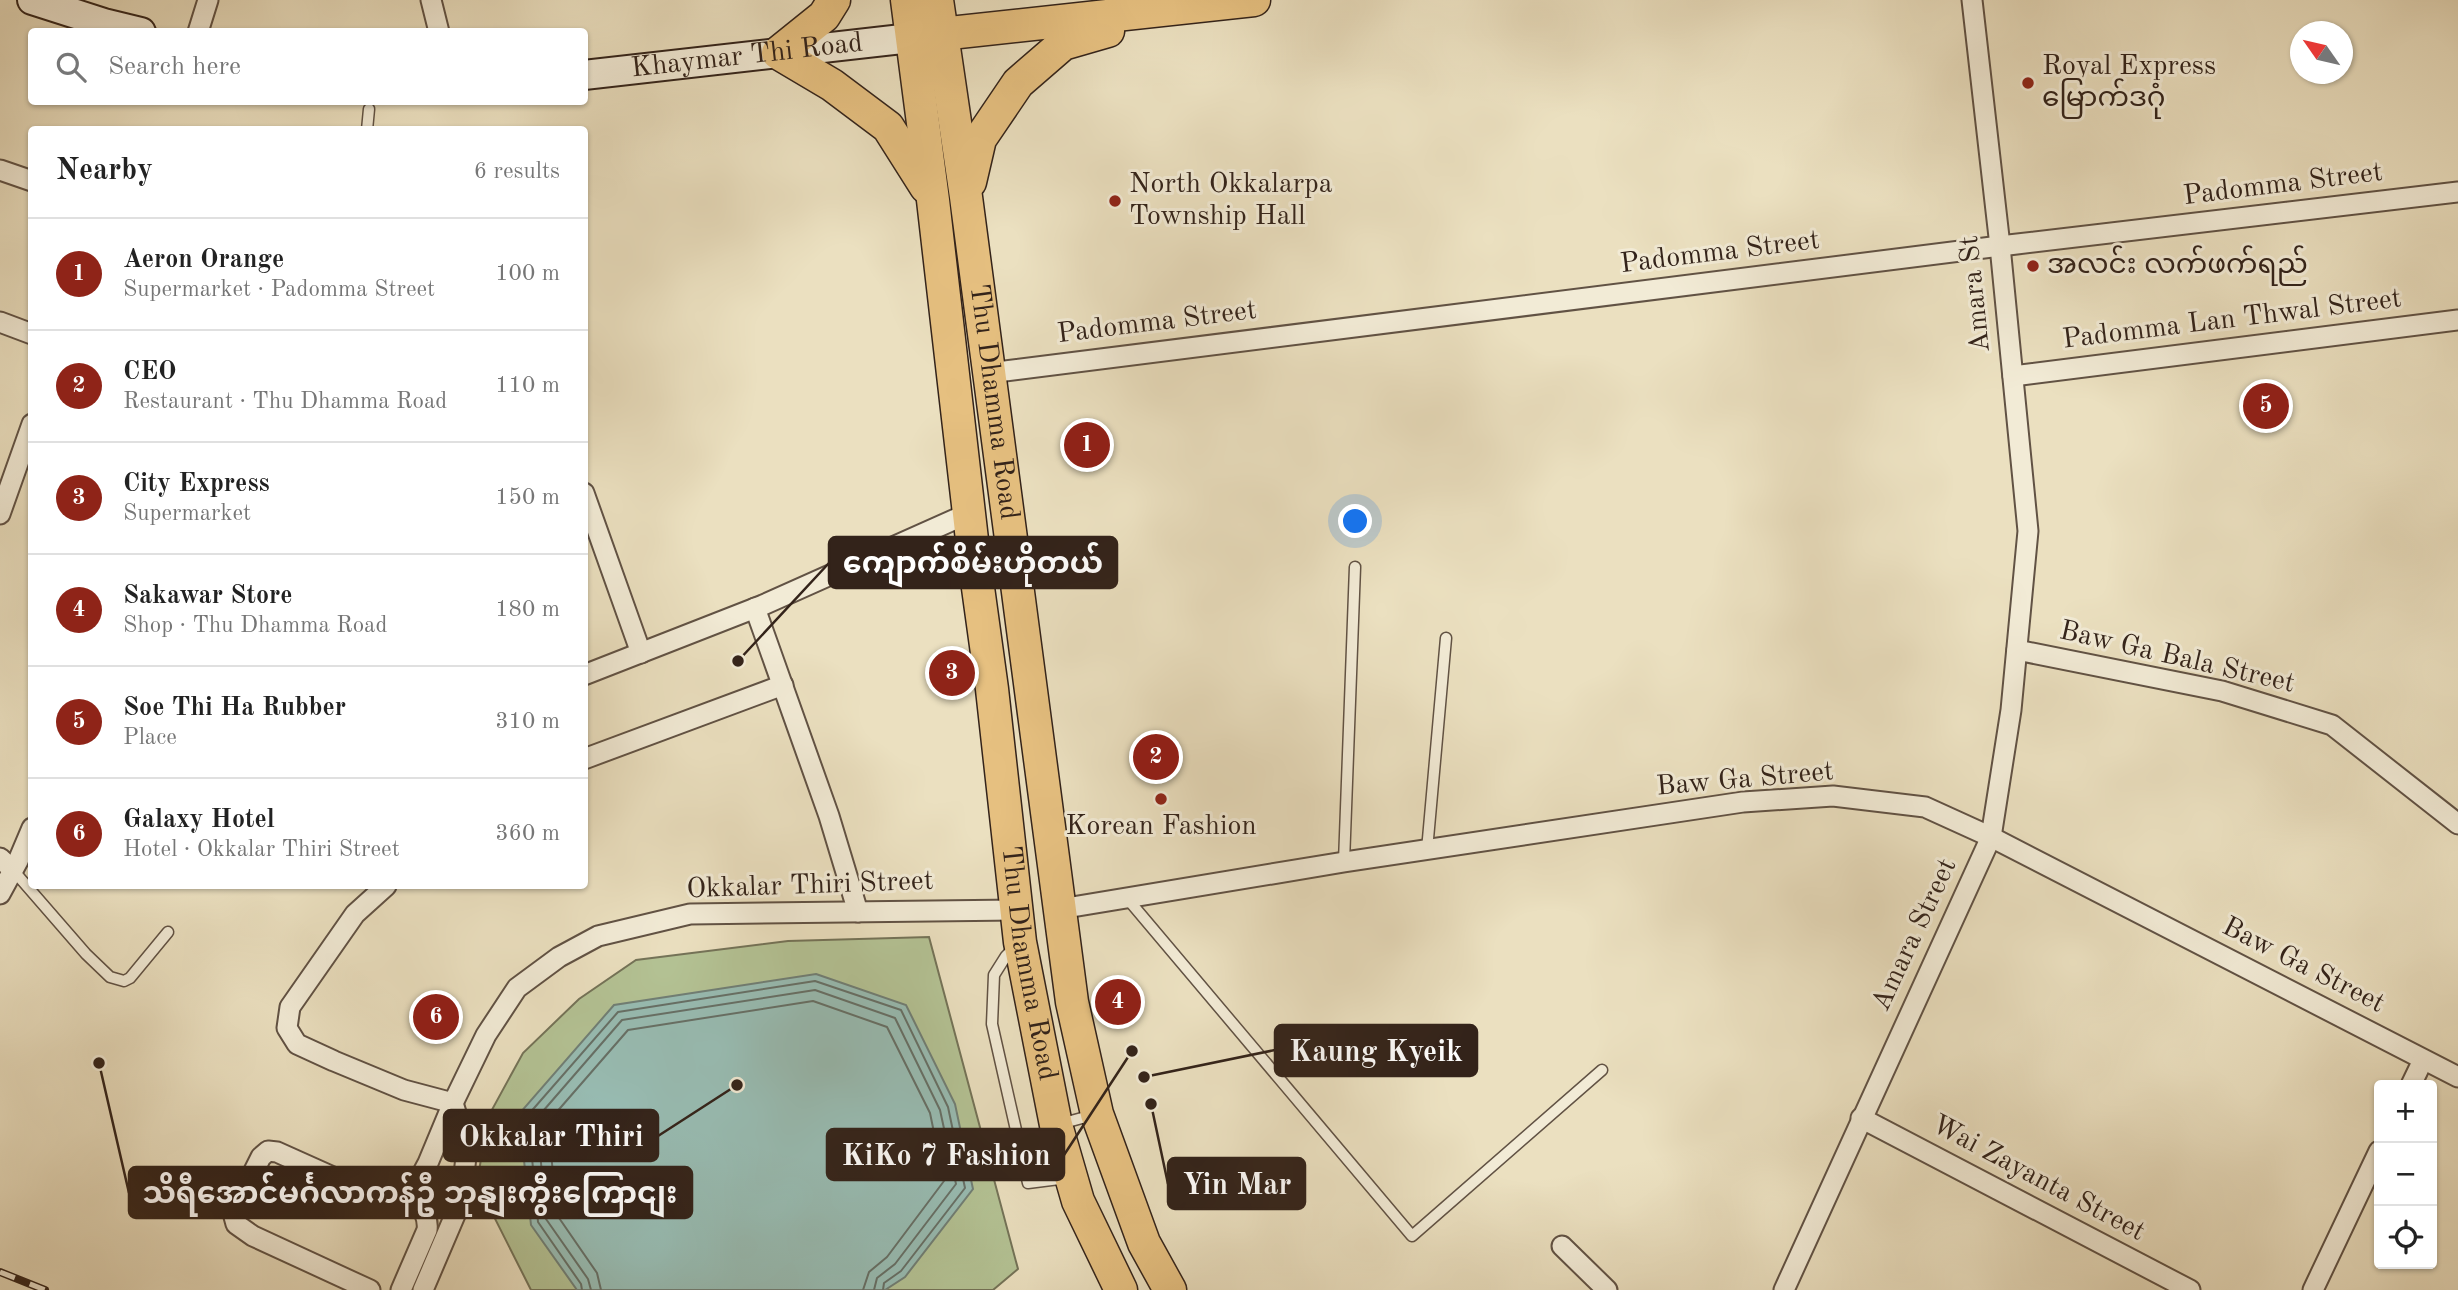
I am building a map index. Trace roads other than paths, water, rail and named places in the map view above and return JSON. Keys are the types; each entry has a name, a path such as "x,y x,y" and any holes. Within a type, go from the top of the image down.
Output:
{"main road":[{"path":"32,0 125,28"},
{"path":"834,0 824,16 778,53 832,85 888,127 933,201"},
{"name":"Thu Dhamma Road","path":"907,0 926,36 966,197 1072,1002 1097,1114 1144,1243 1170,1290"},
{"name":"Thu Dhamma Road","path":"937,0 926,36 933,201 1020,943 1056,1125 1077,1201 1121,1290"},
{"path":"1091,0 1193,7"},
{"path":"926,36 1254,0"},
{"path":"966,197 980,139 1017,83 1063,44 1193,7"},
{"name":"Khaymar Thi Road","path":"588,75 926,36"}],"street":[{"path":"199,28 208,0"},
{"path":"431,0 438,28"},
{"name":"Amara St","path":"1972,0 2028,531 2022,582"},
{"path":"0,170 28,180"},
{"name":"Padomma Street","path":"989,373 2000,246 2458,192"},
{"name":"Padomma Lan Thwal Street","path":"2013,376 2458,320"},
{"path":"0,322 28,332"},
{"path":"0,514 5,481 28,432"},
{"path":"589,517 641,653"},
{"path":"588,673 755,608 970,518"},
{"name":"Amara Street","path":"1784,1290 1992,837 2011,710 2022,582"},
{"path":"755,608 829,816 858,912"},
{"name":"Baw Ga Bala Street","path":"2017,650 2222,691 2332,725 2458,824"},
{"path":"588,758 783,685"},
{"name":"Baw Ga Street","path":"1060,908 1743,802 1833,796 1925,807 1992,837 2458,1077"},
{"path":"0,894 7,864 28,834"},
{"path":"383,889 355,914 290,1007 287,1028 297,1044 334,1061 404,1090 453,1103 467,1148 461,1201 423,1290"},
{"name":"Okkalar Thiri Street","path":"412,1193 486,1035 517,988 559,957 598,936 690,914 1016,909"},
{"path":"2413,1080 2423,1060"},
{"name":"Wai Zayanta Street","path":"1861,1118 2190,1290"},
{"path":"370,1290 240,1228 233,1213 261,1157 268,1151 296,1159 384,1200 397,1203 412,1193 427,1216 428,1230 401,1290"},
{"path":"2313,1290 2374,1162"},
{"path":"1562,1247 1607,1290"}],"lane":[{"path":"367,126 369,109"},
{"path":"1344,862 1355,567"},
{"path":"1427,850 1446,638"},
{"path":"7,864 28,888"},
{"path":"29,889 110,977 124,981 130,978 168,932"},
{"path":"1126,896 1412,1236 1602,1070"},
{"path":"1020,943 1006,956 994,975 992,1024 1028,1183 1071,1177"},
{"path":"1056,1125 1097,1114"}],"water":[{"path":"816,974 906,1005 955,1104 973,1189 905,1277 885,1290 577,1290 531,1225 519,1114 614,1005"}],"railway":[{"path":"0,1272 45,1290"}],"place":[{"name":"Royal Express မြောက်ဒဂုံ","path":"2028,83"},
{"name":"North Okkalarpa Township Hall","path":"1115,201"},
{"name":"အလင်း လက်ဖက်ရည်","path":"2033,266"},
{"name":"Soe Thi Ha Rubber","path":"2266,406"},
{"name":"Aeron Orange","path":"1087,445"},
{"name":"ကျောက်စိမ်းဟိုတယ်","path":"738,661"},
{"name":"City Express","path":"952,673"},
{"name":"CEO","path":"1156,757"},
{"name":"Korean Fashion","path":"1161,799"},
{"name":"Sakawar Store","path":"1118,1002"},
{"name":"Galaxy Hotel","path":"436,1017"},
{"name":"KiKo 7 Fashion","path":"1132,1051"},
{"name":"သိရီအောင်မင်္ဂလာကန်ဦ ဘုနျးကွီးကြောငျး","path":"99,1063"},
{"name":"Kaung Kyeik","path":"1144,1077"},
{"name":"Okkalar Thiri","path":"737,1085"},
{"name":"Yin Mar","path":"1151,1104"}]}
